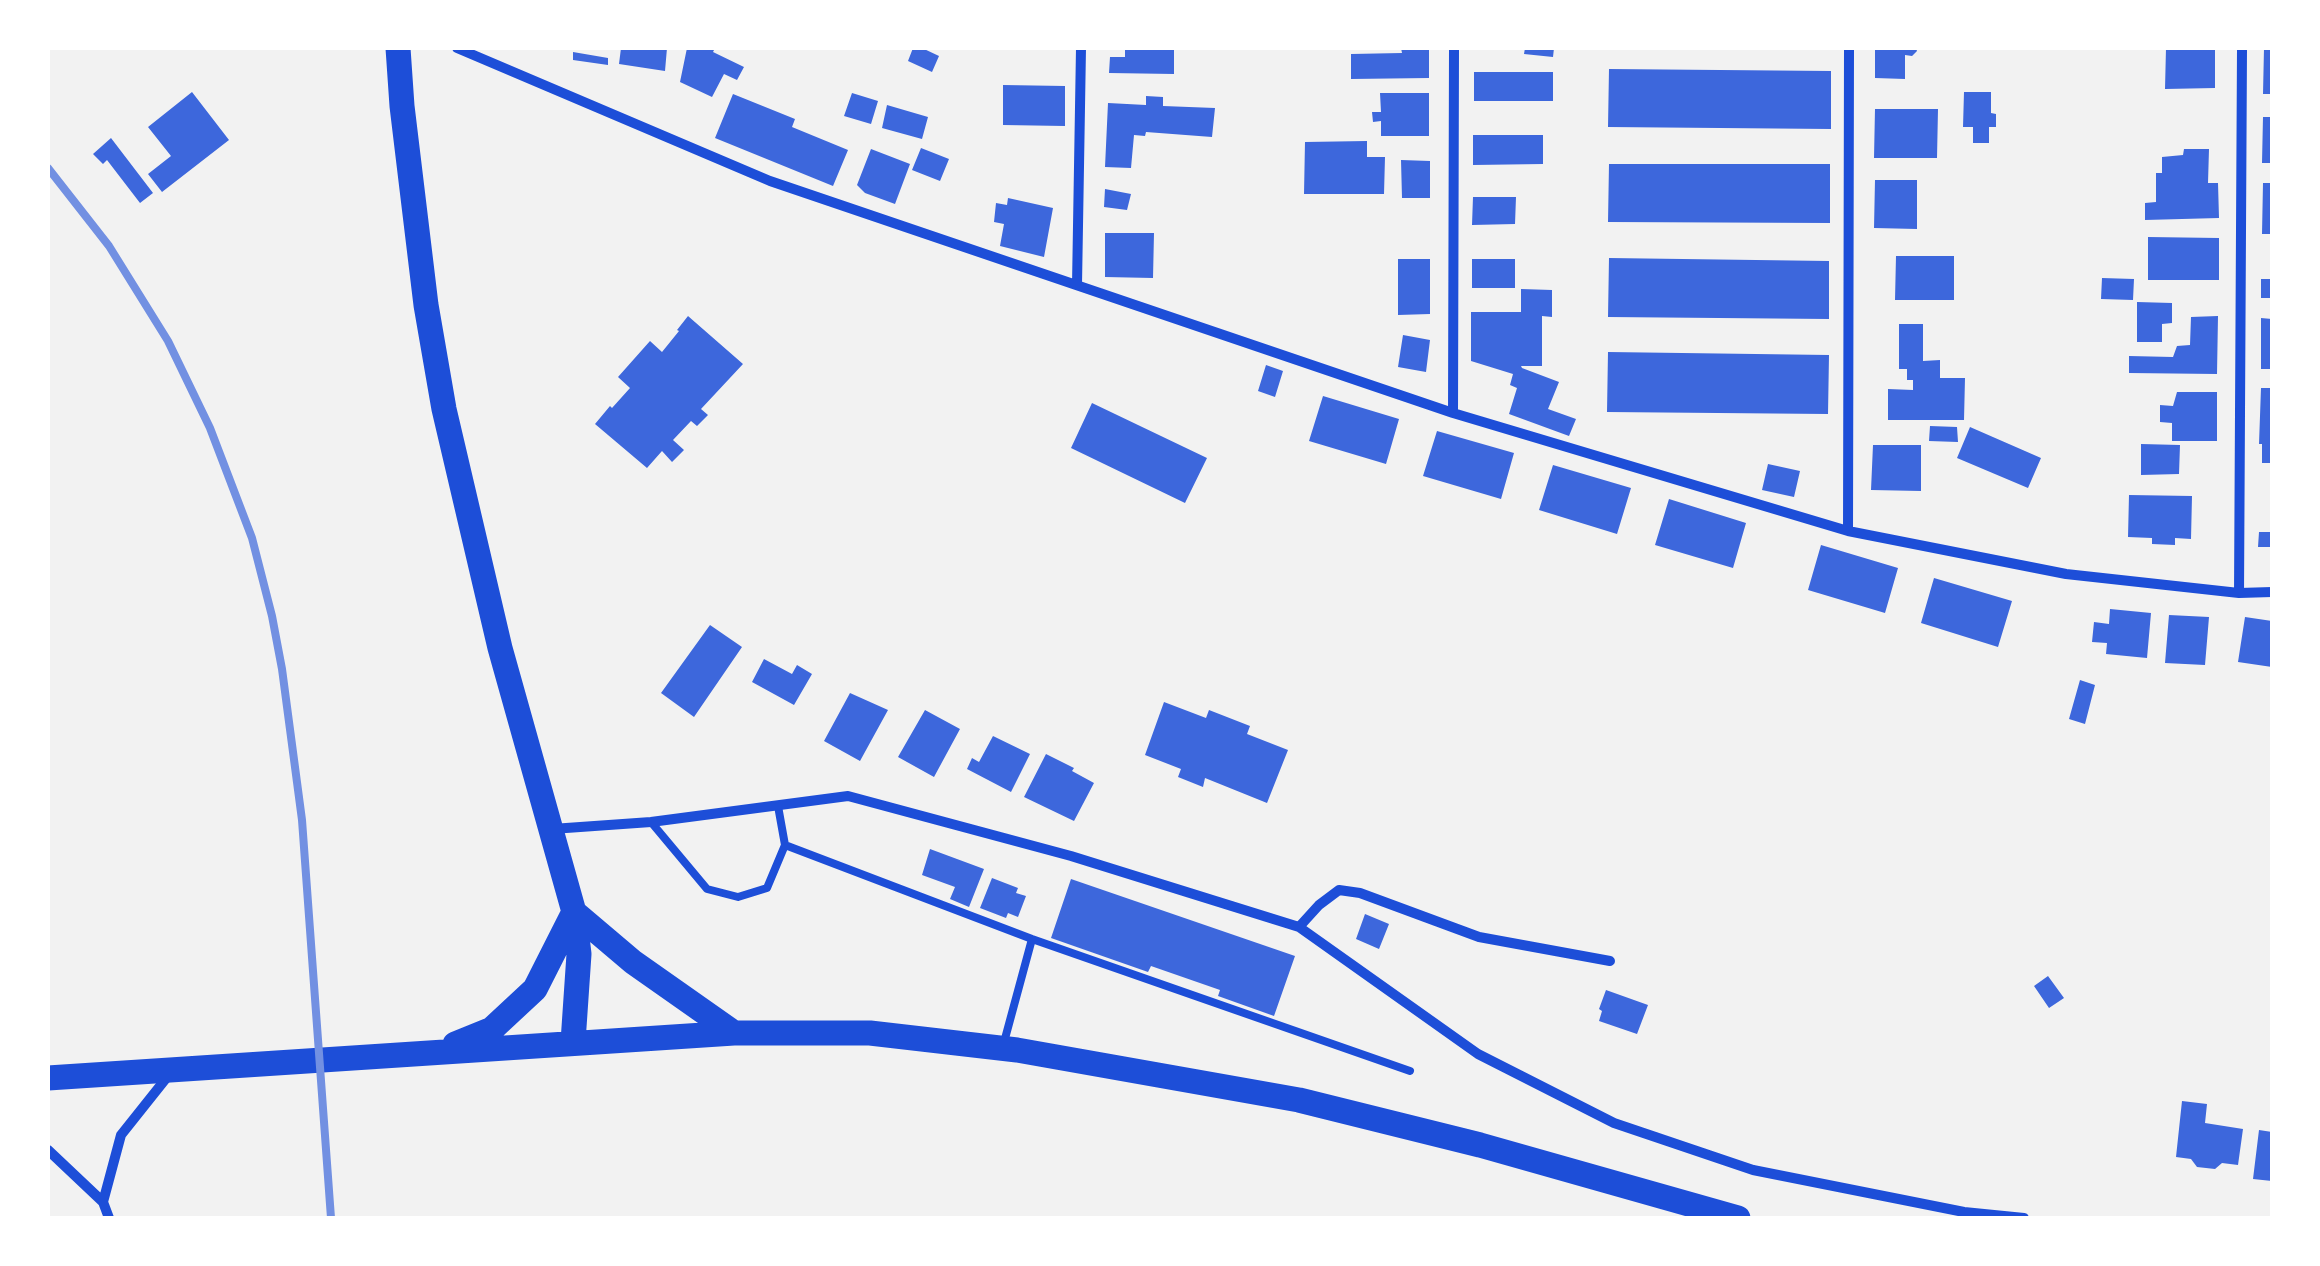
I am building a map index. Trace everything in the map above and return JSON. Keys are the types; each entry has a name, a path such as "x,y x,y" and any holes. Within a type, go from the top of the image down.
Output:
{"main road":[{"path":"398,48 426,304 444,409 500,648 574,912 579,954 573,1042"},
{"path":"574,912 633,962 734,1033"},
{"path":"433,1054 492,1029 534,989 574,912"},
{"path":"48,1078 734,1033 870,1033 1002,1048 1299,1100 1480,1145 1738,1218"}],"street":[{"path":"457,48 770,181 1453,413 1848,531 2066,574 2239,593 2272,592"},
{"path":"1078,285 1082,48"},
{"path":"1453,413 1454,48"},
{"path":"1848,531 1849,48"},
{"path":"2239,593 2242,48"},
{"path":"551,829 651,822 848,796 1071,856 1299,927 1478,1054 1614,1123 1753,1170 1964,1212 2024,1218"},
{"path":"1299,927 1319,904 1339,890 1360,893 1479,937 1610,961"},
{"path":"104,1202 121,1135 172,1071"},
{"path":"48,1150 104,1202 109,1218"}],"lane":[{"path":"651,822 708,889 738,897 767,888 785,846 778,806"},
{"path":"785,846 1032,940 1410,1071"},
{"path":"1002,1048 1032,940"}],"building":[{"path":"621,48 667,48 665,71 619,64"},
{"path":"687,48 715,48 713,52 744,67 737,80 724,74 712,97 680,82"},
{"path":"913,48 939,56 932,72 908,61"},
{"path":"1125,48 1174,48 1174,74 1109,73 1110,57 1125,57"},
{"path":"1401,48 1429,48 1429,78 1351,79 1351,54 1402,53"},
{"path":"1525,48 1554,48 1553,57 1524,54"},
{"path":"1875,48 1916,48 1912,56 1905,55 1905,79 1875,78"},
{"path":"2166,48 2215,48 2215,88 2165,89"},
{"path":"2264,48 2272,48 2272,94 2263,94"},
{"path":"573,52 608,58 608,65 573,60"},
{"path":"1609,69 1831,71 1831,129 1608,127"},
{"path":"1474,72 1553,72 1553,101 1474,101"},
{"path":"1003,85 1065,86 1065,126 1003,125"},
{"path":"192,92 229,140 162,192 148,174 171,156 148,127"},
{"path":"1964,92 1991,92 1996,127 1989,127 1989,143 1973,143 1973,127 1963,127"},
{"path":"852,93 878,101 871,124 844,116"},
{"path":"1380,93 1429,93 1429,136 1381,136 1381,121 1373,122 1372,112 1381,112"},
{"path":"733,94 795,119 792,127 848,150 833,186 715,138"},
{"path":"1146,96 1163,97 1163,106 1215,108 1212,137 1146,132 1145,136 1134,135 1131,168 1105,167 1108,103 1146,105"},
{"path":"887,105 928,117 922,139 882,128"},
{"path":"1875,109 1938,109 1937,158 1874,158"},
{"path":"2263,117 2272,117 2272,163 2262,163"},
{"path":"1473,135 1543,135 1543,164 1473,165"},
{"path":"111,138 153,193 140,203 107,160 103,164 93,154"},
{"path":"1367,141 1367,157 1385,157 1384,194 1304,194 1305,142"},
{"path":"921,148 949,159 940,181 912,170"},
{"path":"871,149 910,164 895,204 865,193 857,185"},
{"path":"2184,149 2209,149 2208,183 2218,183 2219,218 2145,220 2145,203 2156,202 2156,173 2162,173 2162,157 2183,155"},
{"path":"1401,160 1430,161 1430,198 1402,198"},
{"path":"1609,164 1830,164 1830,223 1608,222"},
{"path":"1875,180 1917,180 1917,229 1874,228"},
{"path":"2263,183 2272,183 2272,234 2262,234"},
{"path":"1105,189 1131,194 1127,210 1104,207"},
{"path":"1473,197 1516,197 1515,224 1472,225"},
{"path":"1008,198 1053,208 1044,257 1000,246 1004,224 994,222 996,203 1007,205"},
{"path":"1105,233 1154,233 1153,278 1105,277"},
{"path":"2148,237 2219,238 2219,280 2148,280"},
{"path":"1896,256 1954,256 1954,300 1895,300"},
{"path":"1609,258 1829,261 1829,319 1608,317"},
{"path":"1398,259 1430,259 1430,314 1398,315"},
{"path":"1472,259 1515,259 1515,288 1472,288"},
{"path":"2102,278 2134,279 2133,300 2101,299"},
{"path":"2261,279 2272,279 2272,298 2261,298"},
{"path":"1521,289 1552,290 1552,317 1542,316 1542,366 1521,366 1559,382 1548,409 1576,419 1569,436 1509,414 1517,388 1510,385 1513,374 1471,361 1471,312 1521,312"},
{"path":"2137,302 2172,303 2172,323 2162,324 2162,342 2137,342"},
{"path":"688,316 743,364 701,409 708,415 697,426 691,421 673,440 684,450 672,462 662,451 647,468 595,424 630,388 618,377 650,341 662,352"},
{"path":"2218,316 2217,374 2129,373 2129,356 2173,357 2177,346 2190,345 2191,317"},
{"path":"2261,318 2272,319 2272,369 2261,369"},
{"path":"1899,324 1923,324 1923,361 1940,360 1940,378 1965,378 1964,420 1888,420 1888,389 1913,390 1913,380 1907,380 1907,369 1899,369"},
{"path":"1403,335 1430,340 1426,372 1398,367"},
{"path":"1608,352 1829,355 1828,414 1607,412"},
{"path":"1266,365 1283,371 1275,397 1258,391"},
{"path":"2261,388 2272,388 2272,463 2262,463 2259,444"},
{"path":"2177,392 2217,392 2217,441 2172,441 2172,423 2160,422 2160,405 2173,406"},
{"path":"1323,396 1399,419 1386,464 1309,441"},
{"path":"1092,403 1207,458 1185,503 1071,448"},
{"path":"1930,426 1957,427 1958,442 1929,441"},
{"path":"1970,427 2041,458 2028,488 1957,458"},
{"path":"1437,431 1514,453 1501,499 1423,476"},
{"path":"2141,444 2180,445 2179,474 2141,475"},
{"path":"1873,445 1921,445 1921,491 1871,490"},
{"path":"1768,464 1800,471 1794,497 1762,490"},
{"path":"1553,465 1631,488 1617,534 1539,510"},
{"path":"2129,495 2192,496 2191,539 2175,538 2175,545 2152,544 2152,538 2128,537"},
{"path":"1669,499 1746,523 1733,568 1655,545"},
{"path":"2259,532 2272,532 2272,547 2258,547"},
{"path":"1821,545 1898,568 1885,613 1808,590"},
{"path":"1934,578 2012,601 1998,647 1921,623"},
{"path":"2110,609 2151,613 2147,658 2106,654 2107,643 2092,642 2094,622 2109,624"},
{"path":"2169,615 2209,617 2205,665 2165,663"},
{"path":"2245,617 2272,621 2272,667 2238,662"},
{"path":"710,625 742,647 694,717 661,693"},
{"path":"764,659 792,674 797,665 812,674 794,705 752,682"},
{"path":"2080,680 2095,685 2085,724 2069,719"},
{"path":"850,693 888,710 860,761 824,741"},
{"path":"1164,702 1206,718 1209,710 1250,726 1247,734 1288,750 1267,803 1205,778 1203,787 1178,777 1181,769 1145,755"},
{"path":"925,710 960,729 934,777 898,757"},
{"path":"993,736 1030,754 1011,792 967,769 972,758 979,762"},
{"path":"1046,754 1094,783 1074,821 1024,797"},
{"path":"930,849 984,869 969,907 950,899 955,887 922,875"},
{"path":"992,878 1018,888 1016,893 1026,896 1018,917 1008,913 1006,918 980,908"},
{"path":"1071,879 1295,956 1274,1016 1218,996 1220,990 1151,966 1148,972 1051,938"},
{"path":"1365,914 1389,924 1379,949 1356,939"},
{"path":"2048,976 2064,998 2049,1008 2034,986"},
{"path":"1606,990 1648,1005 1637,1034 1599,1021"},
{"path":"2182,1101 2207,1104 2205,1123 2243,1129 2238,1165 2197,1167 2191,1159 2176,1157"},
{"path":"2259,1130 2272,1132 2272,1181 2253,1179"}],"railway":[{"path":"48,168 109,246 168,341 210,428 252,538 282,669 302,820 331,1218"}]}
